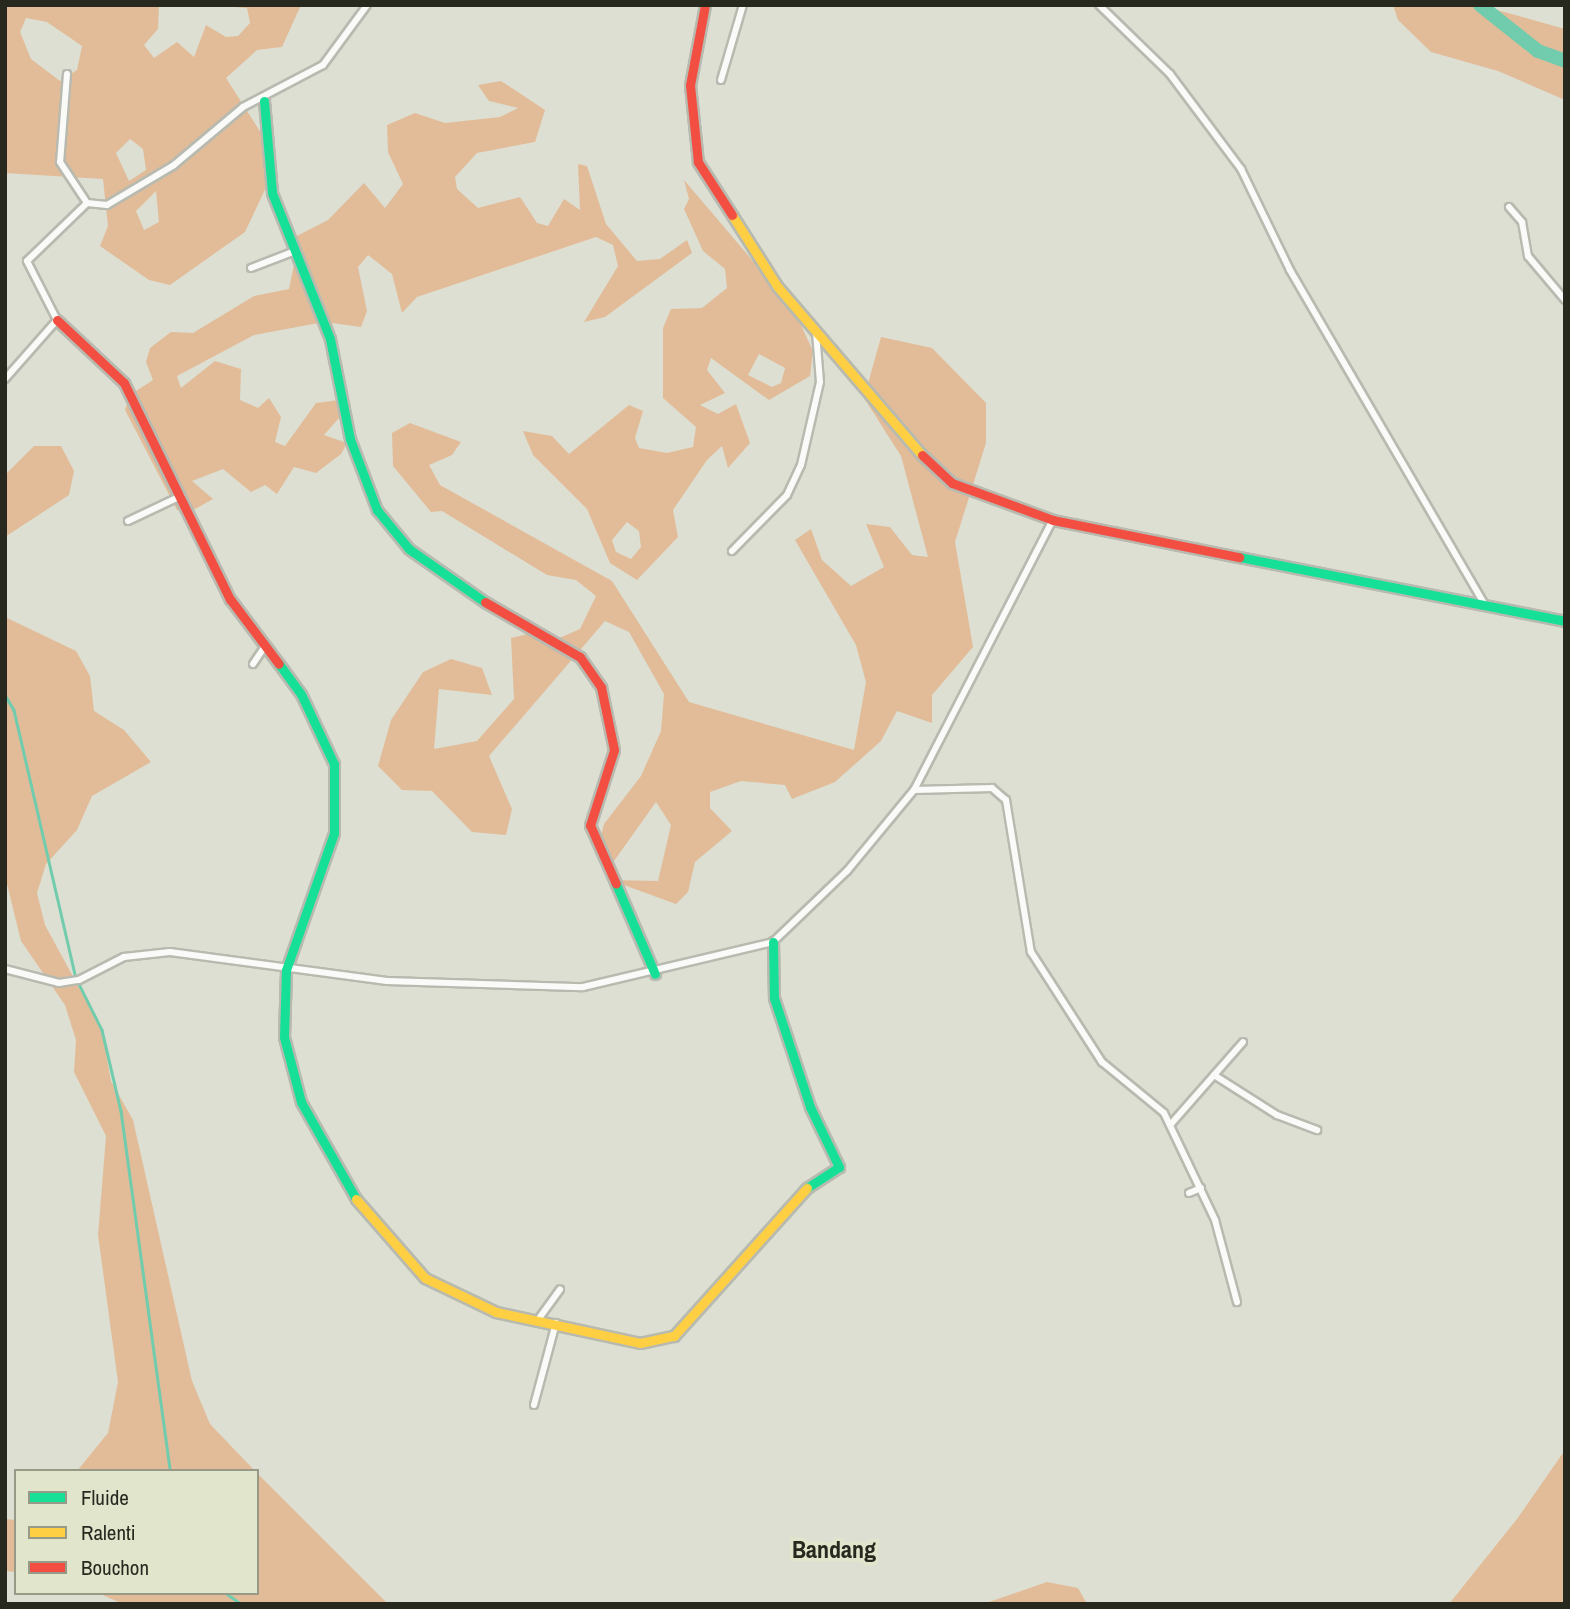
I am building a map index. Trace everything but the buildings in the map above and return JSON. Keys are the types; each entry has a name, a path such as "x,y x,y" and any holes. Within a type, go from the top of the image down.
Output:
{"street":[{"path":"367,5 323,65 264,102 243,107 174,165 118,198 87,203 27,261 57,320 124,383 230,599 266,645 323,736 337,800 334,833 286,970 281,998 293,1081 359,1206 445,1292 476,1307 540,1317 640,1343 667,1340 737,1273 804,1189 839,1167 810,1107 774,998 773,942"},
{"path":"705,5 690,85 698,162 777,286 913,447 952,483 1053,520 1220,548 1486,607 1565,621"},
{"path":"721,80 743,5"},
{"path":"1099,5 1177,82 1241,169 1290,270 1486,607"},
{"path":"67,74 60,162 87,203"},
{"path":"264,102 272,192 330,339 350,439 377,510 409,550 453,583 580,657 601,687 614,750 590,825 655,974"},
{"path":"1509,207 1522,222 1528,256 1565,300"},
{"path":"251,268 295,251"},
{"path":"5,379 57,320"},
{"path":"732,551 786,495 801,465 820,382 816,330"},
{"path":"128,521 181,496"},
{"path":"5,969 60,983 79,981 124,957 170,952 286,970 502,988 583,988 655,974 773,942 846,871 914,790 1053,520"},
{"path":"253,664 266,645"},
{"path":"914,790 1000,792 1031,952 1102,1062 1151,1097 1171,1124 1201,1188 1237,1302"},
{"path":"1171,1124 1243,1042"},
{"path":"1214,1075 1277,1115 1317,1130"},
{"path":"1189,1193 1201,1188"},
{"path":"540,1317 560,1289"},
{"path":"534,1405 557,1321"}],"shaded area":[{"path":"5,5 159,5 158,29 144,45 154,58 177,42 194,57 206,25 226,37 238,36 250,23 247,8 210,5 301,5 282,47 257,50 226,78 263,136 269,181 245,232 170,285 149,280 100,246 108,226 103,179 5,173","holes":["26,18 47,22 82,46 77,70 60,81 31,59 20,32","130,139 143,149 146,170 129,181 116,153","156,191 159,222 144,230 136,211"]},
{"path":"1393,5 1479,5 1565,29 1565,100 1498,71 1431,52 1398,20"},
{"path":"501,81 545,110 535,142 477,153 455,177 457,189 478,208 520,197 537,223 548,226 564,199 580,210 578,164 587,166 606,224 637,261 660,259 687,240 692,253 605,317 584,322 618,266 613,245 596,237 417,297 402,313 392,274 368,255 358,267 367,311 361,327 324,322 254,335 177,376 181,388 215,361 241,369 240,400 258,408 269,398 281,417 275,442 285,446 316,403 347,399 348,408 324,435 347,443 341,454 316,473 294,467 277,494 265,485 251,492 223,469 192,481 213,499 188,513 177,510 125,410 130,395 153,380 146,362 150,348 171,332 193,333 254,296 289,289 296,255 289,240 328,220 364,183 385,208 403,184 388,152 387,125 415,113 445,123 500,117 518,108 489,101 478,85"},
{"path":"684,180 793,308 813,351 810,376 769,400 711,358 707,370 725,393 700,405 718,414 736,404 750,443 728,468 722,446 707,460 673,510 678,537 637,580 610,563 587,509 533,455 523,431 552,436 569,454 629,405 643,411 635,438 639,448 667,453 693,447 696,427 663,398 663,328 671,309 702,308 727,288 725,269 703,251 684,209 689,199","holes":["759,354 785,368 781,383 772,387 748,375","627,522 639,531 641,547 631,559 616,552 612,540"]},
{"path":"881,337 932,348 986,403 986,443 955,542 973,647 932,695 932,723 897,711 881,741 835,782 792,799 785,785 741,781 710,792 710,808 732,831 695,862 688,892 676,904 610,880 658,881 671,825 656,802 614,861 598,848 604,824 641,776 661,731 664,694 629,632 605,621 489,756 512,809 506,835 472,832 432,791 402,790 378,766 391,720 423,672 451,659 482,668 492,695 439,689 434,749 477,741 514,699 511,638 528,634 548,643 580,629 596,596 576,580 547,575 442,511 431,512 393,466 392,433 410,423 461,442 452,455 429,465 440,485 612,581 689,702 854,750 866,682 856,645 795,540 811,529 822,560 851,586 884,567 866,524 890,527 912,555 928,557 901,456 864,398"},
{"path":"34,446 61,446 74,471 69,495 5,537 5,475"},
{"path":"5,617 76,651 90,676 94,711 124,730 151,762 92,796 77,830 46,864 37,893 45,925 102,1030 111,1081 133,1120 192,1381 210,1424 253,1469 79,1469 108,1433 118,1382 98,1235 106,1136 74,1072 76,1040 65,1005 21,941 6,880"},
{"path":"1565,1450 1565,1604 1449,1604 1517,1519"},
{"path":"259,1475 388,1604 123,1604 103,1595 259,1595"},
{"path":"5,1519 14,1520 14,1572 5,1571"},
{"path":"1047,1582 1078,1588 1087,1604 983,1604"}],"waterway":[{"path":"1480,5 1538,51 1565,61"},
{"path":"5,695 14,710 76,978 102,1030 121,1111 170,1469"},
{"path":"229,1595 241,1604"}],"traffic: fast":[{"path":"264,101 272,193 330,339 350,439 377,510 409,549 485,602"},
{"path":"1239,557 1565,621"},
{"path":"279,664 301,694 334,764 334,833 286,970 284,1037 301,1102 356,1199"},
{"path":"616,884 655,974"},
{"path":"773,942 774,998 810,1107 839,1167 807,1188"}],"traffic: slow":[{"path":"732,215 777,286 922,455"},
{"path":"356,1199 425,1278 496,1312 640,1343 674,1336 807,1188"}],"traffic: jam":[{"path":"705,5 690,85 698,162 732,215"},
{"path":"57,320 124,383 230,599 279,664"},
{"path":"922,455 952,483 1053,520 1239,557"},
{"path":"485,602 580,657 601,687 614,750 590,825 616,884"}],"district":[{"name":"Bandang","path":"834,1550"}]}
